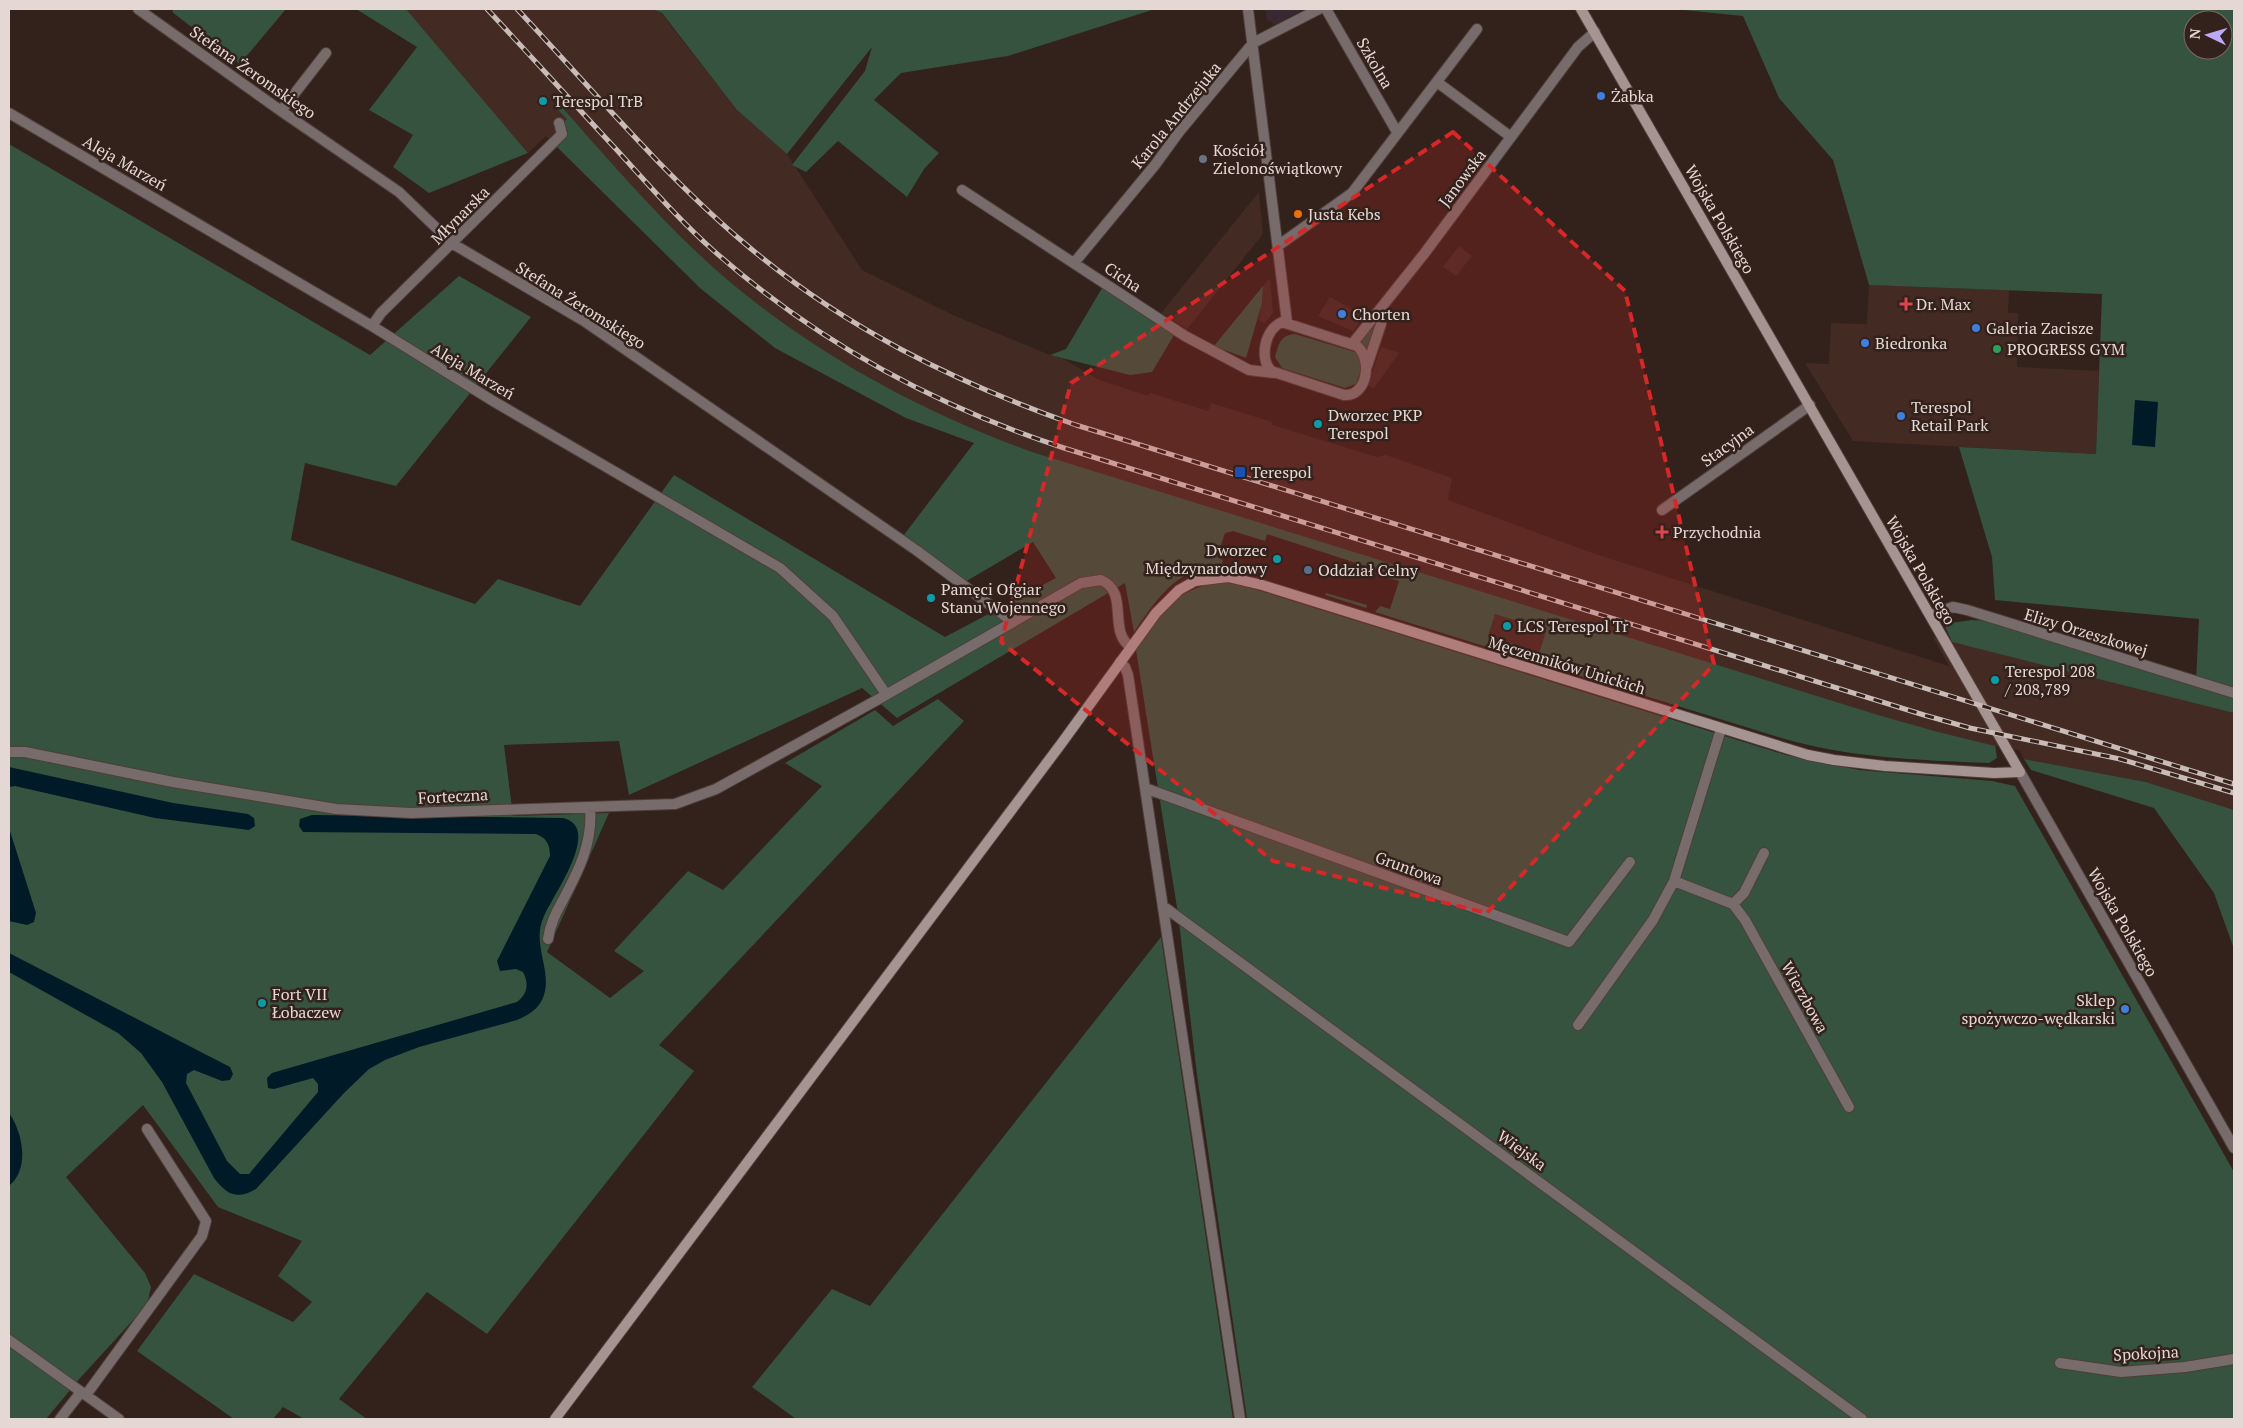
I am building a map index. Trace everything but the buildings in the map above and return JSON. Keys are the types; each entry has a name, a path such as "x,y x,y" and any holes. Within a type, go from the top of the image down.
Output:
{"main road":[{"name":"Wojska Polskiego","path":"1581,9 2020,772"},
{"name":"Męczenników Unickich","path":"555,1419 1156,613 1179,590 1195,581 1239,578 1808,755 1852,763 1994,773 2020,772"}],"street":[{"name":"Stefana Żeromskiego","path":"138,9 399,192 452,244 584,321 916,550 1013,622"},
{"path":"1248,9 1279,245 1287,322"},
{"name":"Karola Andrzejuka","path":"1074,262 1253,43 1319,9"},
{"name":"Szkolna","path":"1326,9 1397,132"},
{"path":"1279,245 1352,193 1477,29"},
{"name":"Janowska","path":"1353,343 1380,312 1578,47 1594,32"},
{"path":"281,111 326,53"},
{"path":"1436,82 1511,137"},
{"name":"Aleja Marzeń","path":"9,112 372,326 493,401 780,568 833,616 886,694"},
{"name":"Młynarska","path":"372,326 381,313 562,134 559,123"},
{"name":"Cicha","path":"962,190 1185,336 1249,370 1275,373 1347,395 1354,394 1360,388 1382,324 1380,312"},
{"path":"1275,373 1266,364 1265,350 1274,328 1278,324 1287,322 1353,343 1364,353 1367,367"},
{"name":"Stacyjna","path":"1662,510 1810,405"},
{"name":"Forteczna","path":"9,752 25,752 173,782 336,808 411,813 676,804 716,789 877,700 1081,583 1101,580 1112,588 1116,599 1122,640 1133,644"},
{"name":"Elizy Orzeszkowej","path":"1930,615 1953,607 1967,610 2234,693"},
{"path":"1120,662 1125,667 1128,675 1240,1419"},
{"path":"1578,1025 1653,920 1674,881 1721,729"},
{"name":"Wojska Polskiego","path":"2020,772 2234,1148"},
{"name":"Gruntowa","path":"1145,788 1568,942 1630,862"},
{"path":"548,939 550,926 580,869 590,839 590,808"},
{"path":"1674,881 1733,904 1744,893 1764,853"},
{"name":"Wierzbowa","path":"1733,904 1750,928 1849,1106"},
{"name":"Wiejska","path":"1163,906 1862,1419"},
{"path":"60,1419 85,1395 202,1236 206,1221 148,1128"},
{"path":"9,1340 119,1419"},
{"name":"Spokojna","path":"2060,1363 2121,1372 2166,1369 2234,1359"}],"highlighted area":[{"path":"1453,132 1625,291 1714,664 1487,913 1273,861 1001,642 1071,383"}],"shaded area":[{"path":"406,9 652,9 661,13 737,110 787,154 862,270 955,316 1050,355 1062,358 1099,380 1148,396 1150,393 1208,411 1211,403 1272,422 1272,425 1377,457 1386,455 1452,478 1448,500 1595,554 1949,666 1933,637 2234,713 2234,810 2146,782 2024,759 2019,750 1995,746 1997,754 1544,661 1477,639 1487,605 1267,534 1265,541 1233,531 1223,534 906,418 775,348 700,288 546,136 528,153"},
{"path":"1265,9 1304,9 1276,25 1267,20"},
{"path":"1259,192 1263,234 1187,329 1161,313"},
{"path":"1459,246 1472,256 1456,276 1443,267"},
{"path":"1270,278 1273,313 1265,323 1258,320 1263,286"},
{"path":"1869,285 2009,290 2008,313 2018,313 2017,367 2099,371 2096,454 1853,441 1805,363 1829,364 1831,323 1867,324"},
{"path":"1330,297 1364,316 1353,331 1318,316"},
{"path":"1381,347 1399,353 1374,388 1368,385"}],"green space":[{"path":"174,9 286,9 240,64 172,12"},
{"path":"356,9 406,9 528,153 429,193 393,167 413,135 369,110 417,47"},
{"path":"652,9 1155,9 1008,56 901,73 874,100 939,153 924,169 907,197 838,141 806,172 792,165 865,71 872,47 787,154 737,110 662,13"},
{"path":"1674,9 2234,9 2234,713 1952,642 1944,624 1972,620 2002,622 2196,681 2199,619 1995,600 1992,557 1959,447 2096,454 2102,294 1869,285 1833,160 1779,98 1743,16"},
{"path":"558,103 662,218 730,282 800,335 836,358 874,380 951,419 1032,452 1878,715 1995,746 1997,758 1989,763 1882,757 1804,744 1778,737 1529,660 1533,652 1540,651 1547,628 1530,622 1526,630 1523,629 1524,623 1495,614 1488,636 1520,646 1518,652 1524,654 1522,658 1375,612 1380,606 1390,609 1399,581 1388,578 1390,574 1267,534 1265,541 1233,531 1225,533 1217,557 1223,560 1221,568 1192,572 1169,587 1134,632 1125,583 897,718 862,688 629,795 619,741 504,745 513,816 609,813 547,952 610,998 644,971 614,951 688,871 723,890 822,786 785,763 875,710 893,726 938,699 964,721 659,1045 694,1071 487,1334 427,1292 339,1399 367,1419 304,1419 283,1407 273,1419 234,1419 137,1351 194,1274 293,1322 312,1302 278,1276 302,1241 218,1207 143,1105 66,1177 145,1273 151,1287 147,1305 81,1377 46,1419 9,1419 9,144 370,355 459,276 531,317 396,486 305,463 291,540 475,604 498,579 580,606 674,475 945,637 1056,578 1033,542 965,582 903,536 974,443 906,418 775,348 700,288 555,145 568,131 562,124 567,119 554,106"},
{"path":"1105,283 1177,330 1152,372 1130,375 1050,355 1066,349"},
{"path":"1263,286 1262,303 1246,358 1214,346"},
{"path":"1376,324 1368,351 1359,343"},
{"path":"1295,334 1355,352 1361,359 1362,367 1356,384 1345,388 1282,368 1275,357 1279,344 1286,336"},
{"path":"1220,582 1238,584 1786,755 1859,770 1992,781 2015,786 2234,1172 2234,1419 1247,1419 1197,1075 1178,914 1136,650 1161,614 1179,597 1204,586"},
{"path":"1326,593 1367,605 1366,608 1325,595"},
{"path":"2024,759 2146,782 2234,810 2234,949 2214,893 2154,808 2031,770"},
{"path":"1161,937 1233,1419 796,1419 752,1387 832,1289 870,1306"}],"water":[{"path":"2135,400 2158,402 2155,447 2132,445"},
{"path":"9,767 173,803 248,814 254,818 255,826 249,830 155,818 15,786 9,787"},
{"path":"312,815 563,818 574,824 578,834 577,847 572,863 544,916 541,926 540,946 546,985 542,1000 537,1007 517,1020 419,1047 385,1060 369,1069 344,1093 256,1189 243,1194 233,1194 223,1188 214,1178 162,1082 141,1053 118,1033 9,972 9,953 230,1067 233,1074 230,1080 222,1081 194,1070 187,1074 186,1083 227,1161 240,1174 249,1174 318,1092 318,1084 313,1078 274,1089 268,1088 267,1078 272,1073 517,1002 521,999 527,984 523,972 516,969 500,971 497,961 550,856 547,842 536,834 303,832 299,826 300,819"},
{"path":"9,828 36,913 34,922 27,925 9,921"},
{"path":"9,1113 21,1140 22,1161 16,1179 9,1186"}],"railway":[{"path":"487,9 688,227 753,284 794,314 879,368 969,412 1064,448 1924,715 1970,728 2120,759 2234,793"},
{"path":"517,9 655,158 743,242 781,273 860,326 943,371 1076,425 2234,784"}],"place":[{"name":"Żabka","path":"1601,96"},
{"name":"Terespol TrB","path":"543,101"},
{"name":"Kościół Zielonoświątkowy","path":"1203,159"},
{"name":"Justa Kebs","path":"1298,214"},
{"name":"Dr. Max","path":"1906,304"},
{"name":"Chorten","path":"1342,314"},
{"name":"Galeria Zacisze","path":"1976,328"},
{"name":"Biedronka","path":"1865,343"},
{"name":"PROGRESS GYM","path":"1997,349"},
{"name":"Terespol Retail Park","path":"1901,416"},
{"name":"Dworzec PKP Terespol","path":"1318,424"},
{"name":"Terespol","path":"1240,472"},
{"name":"Przychodnia","path":"1662,532"},
{"name":"Dworzec Międzynarodowy","path":"1277,559"},
{"name":"Oddział Celny","path":"1308,570"},
{"name":"Pamęci Ofgiar Stanu Wojennego","path":"931,598"},
{"name":"LCS Terespol Tr","path":"1507,626"},
{"name":"Terespol 208 / 208,789","path":"1995,680"},
{"name":"Fort VII Łobaczew","path":"262,1003"},
{"name":"Sklep spożywczo-wędkarski","path":"2125,1009"}]}
